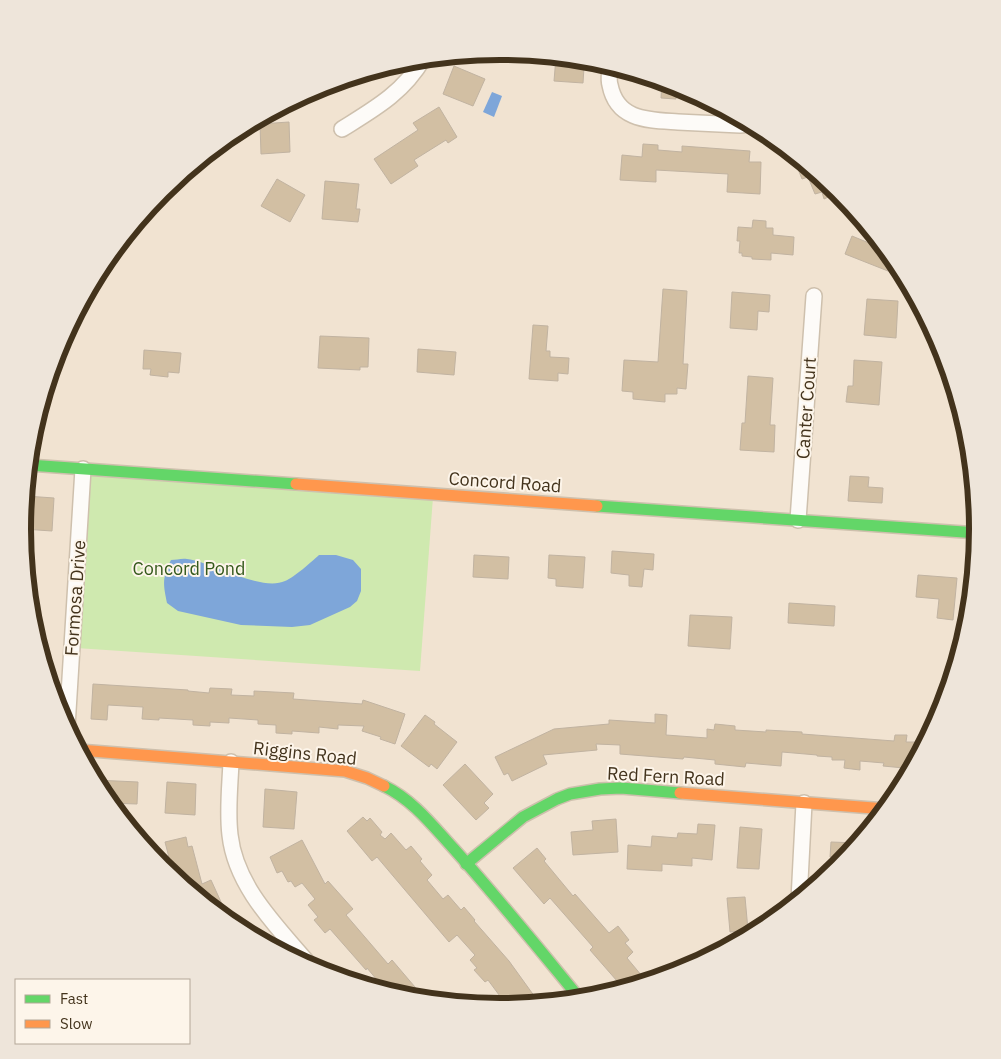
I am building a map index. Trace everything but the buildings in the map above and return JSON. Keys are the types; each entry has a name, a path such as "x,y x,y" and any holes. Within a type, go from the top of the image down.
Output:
{"street":[{"path":"342,129 389,99 418,67"},
{"path":"610,73 609,84 614,98 621,108 630,115 660,121 738,125"},
{"name":"Canter Court","path":"798,520 814,296"},
{"name":"Concord Road","path":"35,465 970,532"},
{"name":"Formosa Drive","path":"68,711 83,469"},
{"name":"Riggins Road","path":"87,751 345,771 388,787 402,796 421,813 576,993"},
{"path":"231,762 228,814 235,858 243,877 257,901 300,953"},
{"name":"Red Fern Road","path":"466,864 524,817 570,794 600,789 621,788 878,808"},
{"path":"799,891 804,803"}],"green space":[{"name":"Concord Pond","path":"87,473 433,497 420,671 76,648"}],"water":[{"path":"492,92 502,96 494,117 483,112"},
{"path":"319,555 336,555 353,560 361,569 361,591 357,601 350,607 310,625 292,627 241,625 178,611 167,603 164,581 171,560 185,559 197,561 250,580 275,583 285,581 293,576"}],"traffic: fast":[{"path":"35,465 296,484"},
{"path":"597,506 970,532"},
{"path":"384,786 404,798 430,822 575,993"},
{"path":"466,864 523,817 570,794 621,788 680,793"}],"traffic: slow":[{"path":"296,484 597,506"},
{"path":"87,751 345,771 384,786"},
{"path":"680,793 878,808"}]}
